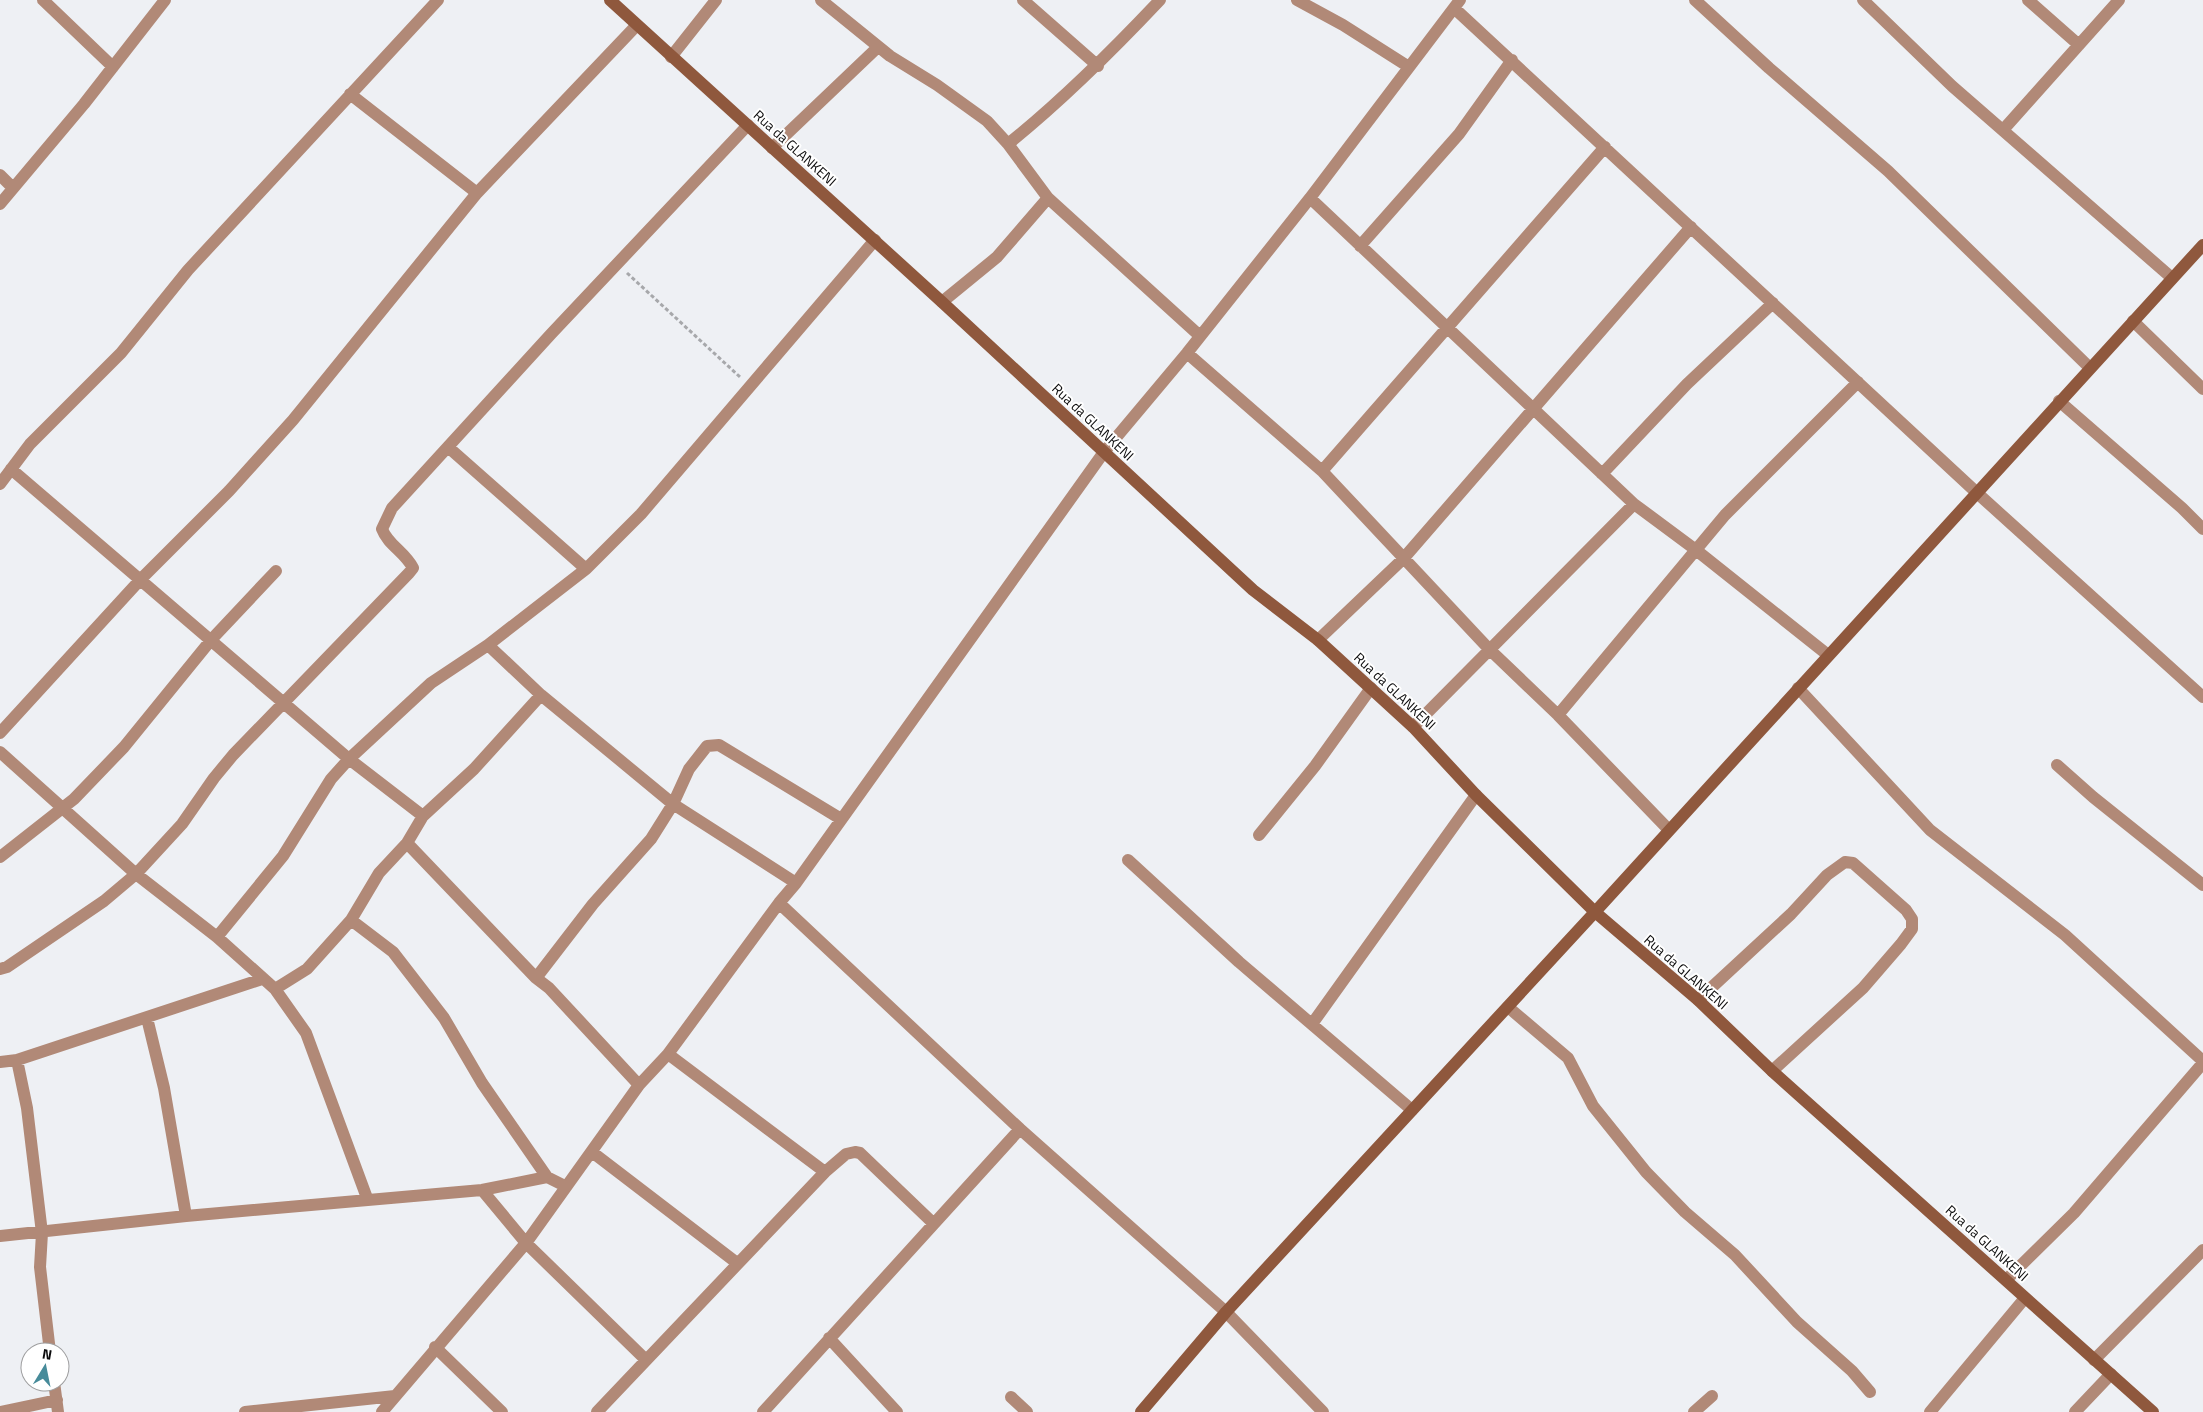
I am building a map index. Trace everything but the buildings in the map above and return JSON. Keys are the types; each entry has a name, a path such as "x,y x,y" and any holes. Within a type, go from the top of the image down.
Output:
{"street":[{"path":"43,0 113,67"},
{"path":"0,204 113,67 165,0"},
{"path":"0,484 30,444 121,353 188,270 438,0"},
{"name":"Rua da GLANKENI","path":"610,0 636,26 875,240 1253,590 1318,640 1371,688 1413,727 1476,795 1595,912 1698,1000 1772,1071 2153,1412"},
{"path":"671,57 716,0"},
{"path":"821,0 878,47 960,101 986,121 1008,144 1048,198 1200,336"},
{"path":"1023,0 1098,66"},
{"path":"1008,144 1055,107 1098,66 1160,0"},
{"path":"1297,0 1343,25 1409,67"},
{"path":"1695,0 1769,68 1888,171 2090,368"},
{"path":"1863,0 1952,86 2172,278"},
{"path":"2028,0 2079,45"},
{"path":"2003,130 2120,0"},
{"path":"382,1412 435,1347 526,1243 565,1186 639,1086 668,1054 779,903 796,883 1104,452 1187,353 1310,198 1457,4 1512,60 1976,492 2203,697"},
{"path":"0,733 140,580 229,491 293,420 476,193 636,26"},
{"path":"772,148 878,47"},
{"path":"1360,246 1459,134 1512,60"},
{"path":"350,94 476,193"},
{"path":"0,969 8,967 96,906 136,874 182,824 214,778 233,755 285,704 412,568 405,556 385,538 382,529 384,521 392,508 748,125"},
{"path":"1322,471 1605,147"},
{"path":"0,175 14,188"},
{"path":"942,302 997,256 1048,198"},
{"path":"1310,198 1634,504 1696,550 1828,655"},
{"path":"1318,640 1403,559 1691,227"},
{"path":"218,937 283,856 331,779 349,759 431,683 488,645 586,569 641,514 875,240"},
{"path":"1141,1412 1226,1312 1595,912 2203,245"},
{"path":"1602,474 1687,384 1773,303"},
{"path":"2133,321 2203,390"},
{"path":"1187,353 1322,471 1489,649 1558,715 1670,830"},
{"path":"1558,715 1725,515 1858,382"},
{"path":"2060,401 2182,508 2203,529"},
{"path":"448,447 586,569"},
{"path":"11,469 349,759 423,816"},
{"path":"1413,727 1634,504"},
{"path":"0,856 62,808 124,746 211,640 276,571"},
{"path":"488,645 541,694 673,804 796,883"},
{"path":"1259,835 1316,766 1371,688"},
{"path":"1798,688 1930,830 2065,935 2203,1062 2074,1213 2006,1280"},
{"path":"275,989 307,968 351,920 379,873 407,843 423,816 474,769 541,694"},
{"path":"536,978 593,904 651,839 673,804 689,769 707,746 715,744 842,818"},
{"path":"0,752 136,874 218,937 275,989 306,1033 367,1198"},
{"path":"2057,765 2093,797 2203,885"},
{"path":"1312,1024 1476,795"},
{"path":"407,843 536,978 549,988 639,1086"},
{"path":"1128,860 1239,962 1412,1110"},
{"path":"1698,1000 1791,914 1827,875 1846,862 1853,863 1906,910 1912,920 1912,929 1901,944 1863,988 1772,1071"},
{"path":"779,903 1020,1129 1226,1312 1322,1412"},
{"path":"351,920 393,952 444,1018 482,1083 547,1177 565,1186"},
{"path":"0,1062 17,1060 262,979"},
{"path":"1508,1007 1568,1058 1593,1106 1646,1172 1685,1212 1734,1255 1797,1322 1852,1371 1870,1392"},
{"path":"148,1018 164,1088 186,1216"},
{"path":"668,1054 825,1172"},
{"path":"17,1060 27,1108 42,1233 40,1267 44,1318 48,1342"},
{"path":"762,1412 1020,1129"},
{"path":"592,1152 737,1263"},
{"path":"597,1412 737,1263 825,1172 846,1154 860,1153 933,1223"},
{"path":"0,1236 367,1198 482,1190 547,1177"},
{"path":"482,1190 526,1243 645,1359"},
{"path":"2094,1360 2203,1250"},
{"path":"1930,1412 2025,1298"},
{"path":"829,1338 897,1412"},
{"path":"435,1347 502,1412"},
{"path":"2075,1412 2110,1374"},
{"path":"1,1412 57,1406 55,1392"},
{"path":"245,1412 396,1396"},
{"path":"1694,1412 1712,1396"},
{"path":"1010,1397 1027,1412"}],"path":[{"path":"617,264 750,386"}]}
